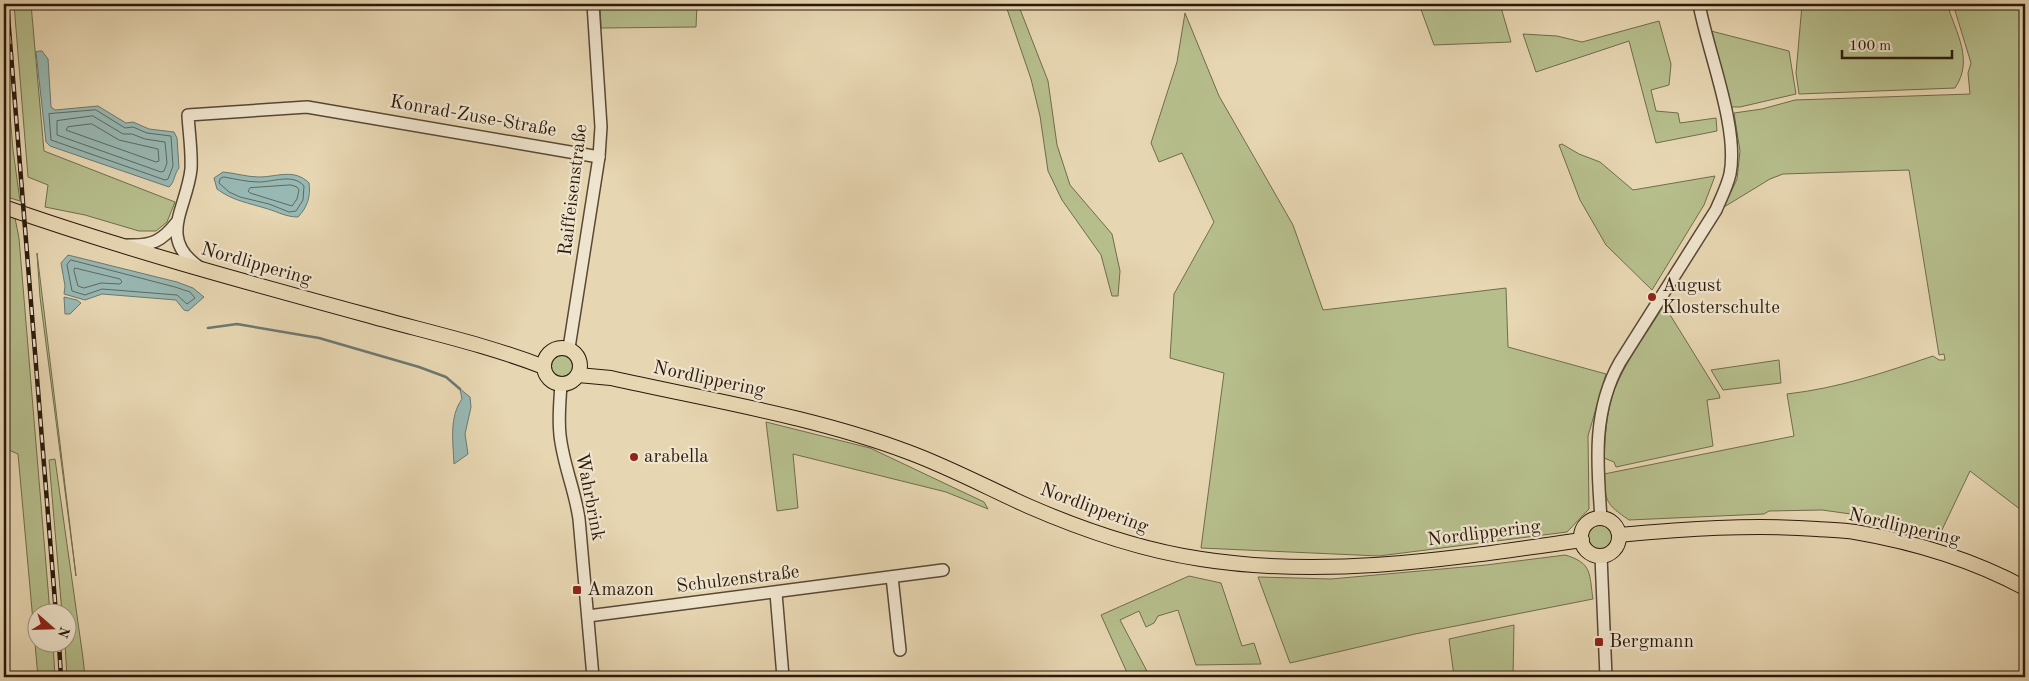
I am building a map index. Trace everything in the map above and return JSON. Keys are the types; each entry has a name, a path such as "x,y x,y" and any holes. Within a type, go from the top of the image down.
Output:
{"main road":[{"name":"Nordlippering","path":"4,207 201,269 365,315 545,361"},
{"path":"558,348 569,348 578,356 580,369 570,383 561,384 550,380 545,361 558,348"},
{"name":"Nordlippering","path":"580,369 610,378 805,420 856,434 922,457 1082,528 1155,550 1199,558 1288,568 1383,565 1582,540"},
{"path":"1600,518 1613,523 1619,535 1616,548 1610,554 1601,556 1588,552 1582,540 1585,526 1592,520 1600,518"},
{"name":"Nordlippering","path":"1619,535 1746,527 1854,532 1941,553 1979,566 2025,588"}],"street":[{"name":"Raiffeisenstraße","path":"569,348 601,127 593,4"},
{"path":"1600,518 1597,441 1604,397 1620,362 1716,210 1726,189 1730,173 1732,155 1728,122 1699,4"},
{"name":"Konrad-Zuse-Straße","path":"177,222 191,169 188,115 307,107 598,156"},
{"path":"120,245 145,245 156,242 166,236 177,222"},
{"path":"177,222 178,242 182,251 190,261 201,269"},
{"name":"Wahrbrink","path":"561,384 560,435 578,511 593,677"},
{"path":"1601,556 1606,677"},
{"name":"Schulzenstraße","path":"588,616 943,570"},
{"path":"892,577 900,650"},
{"path":"776,593 783,677"}],"green space":[{"path":"14,4 31,4 44,151 175,202 167,222 156,231 139,231 85,215 45,207 48,185 28,177"},
{"path":"600,4 697,4 696,27 601,28"},
{"path":"1018,4 1048,81 1057,145 1070,185 1112,234 1120,271 1118,296 1112,296 1101,255 1062,200 1048,171 1040,116 1031,79 1007,9"},
{"path":"1419,4 1500,4 1511,42 1434,45"},
{"path":"1704,4 1747,4 1705,9"},
{"path":"1747,4 1947,4 1962,46 1963,67 1960,78 1955,88 1799,94 1796,73 1802,5"},
{"path":"1953,4 2025,4 2025,513 1970,471 1940,534 1865,516 1822,510 1769,511 1764,514 1629,520 1608,502 1604,474 1794,436 1787,394 1843,384 1933,356 1939,360 1945,360 1944,354 1939,355 1909,170 1783,174 1770,179 1724,207 1737,179 1740,151 1734,113 1762,109 1795,100 1970,94 1968,73 1971,63"},
{"path":"1185,13 1219,96 1293,225 1323,310 1506,288 1508,347 1606,374 1588,436 1589,509 1567,532 1379,556 1201,548 1224,373 1170,358 1174,294 1214,222 1182,153 1159,162 1151,143 1177,62"},
{"path":"1659,21 1671,64 1669,85 1651,90 1656,111 1678,113 1680,123 1716,118 1717,131 1656,143 1629,41 1536,72 1523,34 1557,36 1582,42"},
{"path":"1711,31 1789,51 1796,94 1740,107 1731,107"},
{"path":"4,42 13,150 20,201 4,196"},
{"path":"1562,144 1579,154 1600,162 1633,190 1715,176 1704,205 1652,290 1606,245 1580,200 1559,145"},
{"path":"4,214 15,218 19,238 49,604 31,604 18,454 4,448"},
{"path":"37,253 76,576 40,297"},
{"path":"1664,305 1719,394 1720,398 1707,400 1713,446 1616,467 1614,462 1604,458 1611,400 1627,364"},
{"path":"562,351 572,356 577,366 572,376 562,381 552,376 547,366 552,356"},
{"path":"1779,360 1781,383 1723,390 1711,370"},
{"path":"766,422 870,448 984,502 988,509 946,492 793,454 798,508 777,511"},
{"path":"55,459 75,604 61,604 49,460"},
{"path":"1600,522 1606,523 1614,531 1614,543 1606,551 1600,552 1594,551 1586,543 1585,537 1586,531 1594,523"},
{"path":"1565,555 1574,558 1585,566 1590,576 1593,599 1415,634 1290,663 1258,577 1331,579 1486,565"},
{"path":"1189,576 1221,583 1242,646 1254,643 1261,664 1196,665 1178,610 1158,616 1154,623 1146,627 1139,611 1120,620 1149,675 1129,677 1101,615"},
{"path":"78,622 85,677 67,677 66,654 78,654"},
{"path":"1514,625 1513,677 1450,677 1454,676 1449,639"},
{"path":"36,654 54,654 55,677 38,677"}],"water":[{"path":"42,51 48,59 51,107 55,110 98,106 126,123 133,122 149,129 174,132 177,138 179,168 169,187 50,146 46,142 36,52"},
{"path":"223,172 254,177 285,174 303,178 309,183 308,202 298,217 294,217 241,201 217,189 214,178"},
{"path":"68,255 177,282 193,288 204,297 188,311 184,310 176,300 102,294 85,300 64,294 65,286 61,263"},
{"path":"64,297 81,303 70,314 65,314"},
{"path":"460,389 470,397 471,407 465,434 468,454 454,464 453,422 462,399"}],"waterway":[{"path":"208,328 237,324 319,338 419,367 446,377 460,389"}],"railway":[{"path":"7,4 55,604"},
{"path":"60,654 61,677"}],"place":[{"name":"August Klosterschulte","path":"1652,297"},
{"name":"arabella","path":"634,457"},
{"name":"Amazon","path":"577,590"},
{"name":"Bergmann","path":"1599,642"}]}
